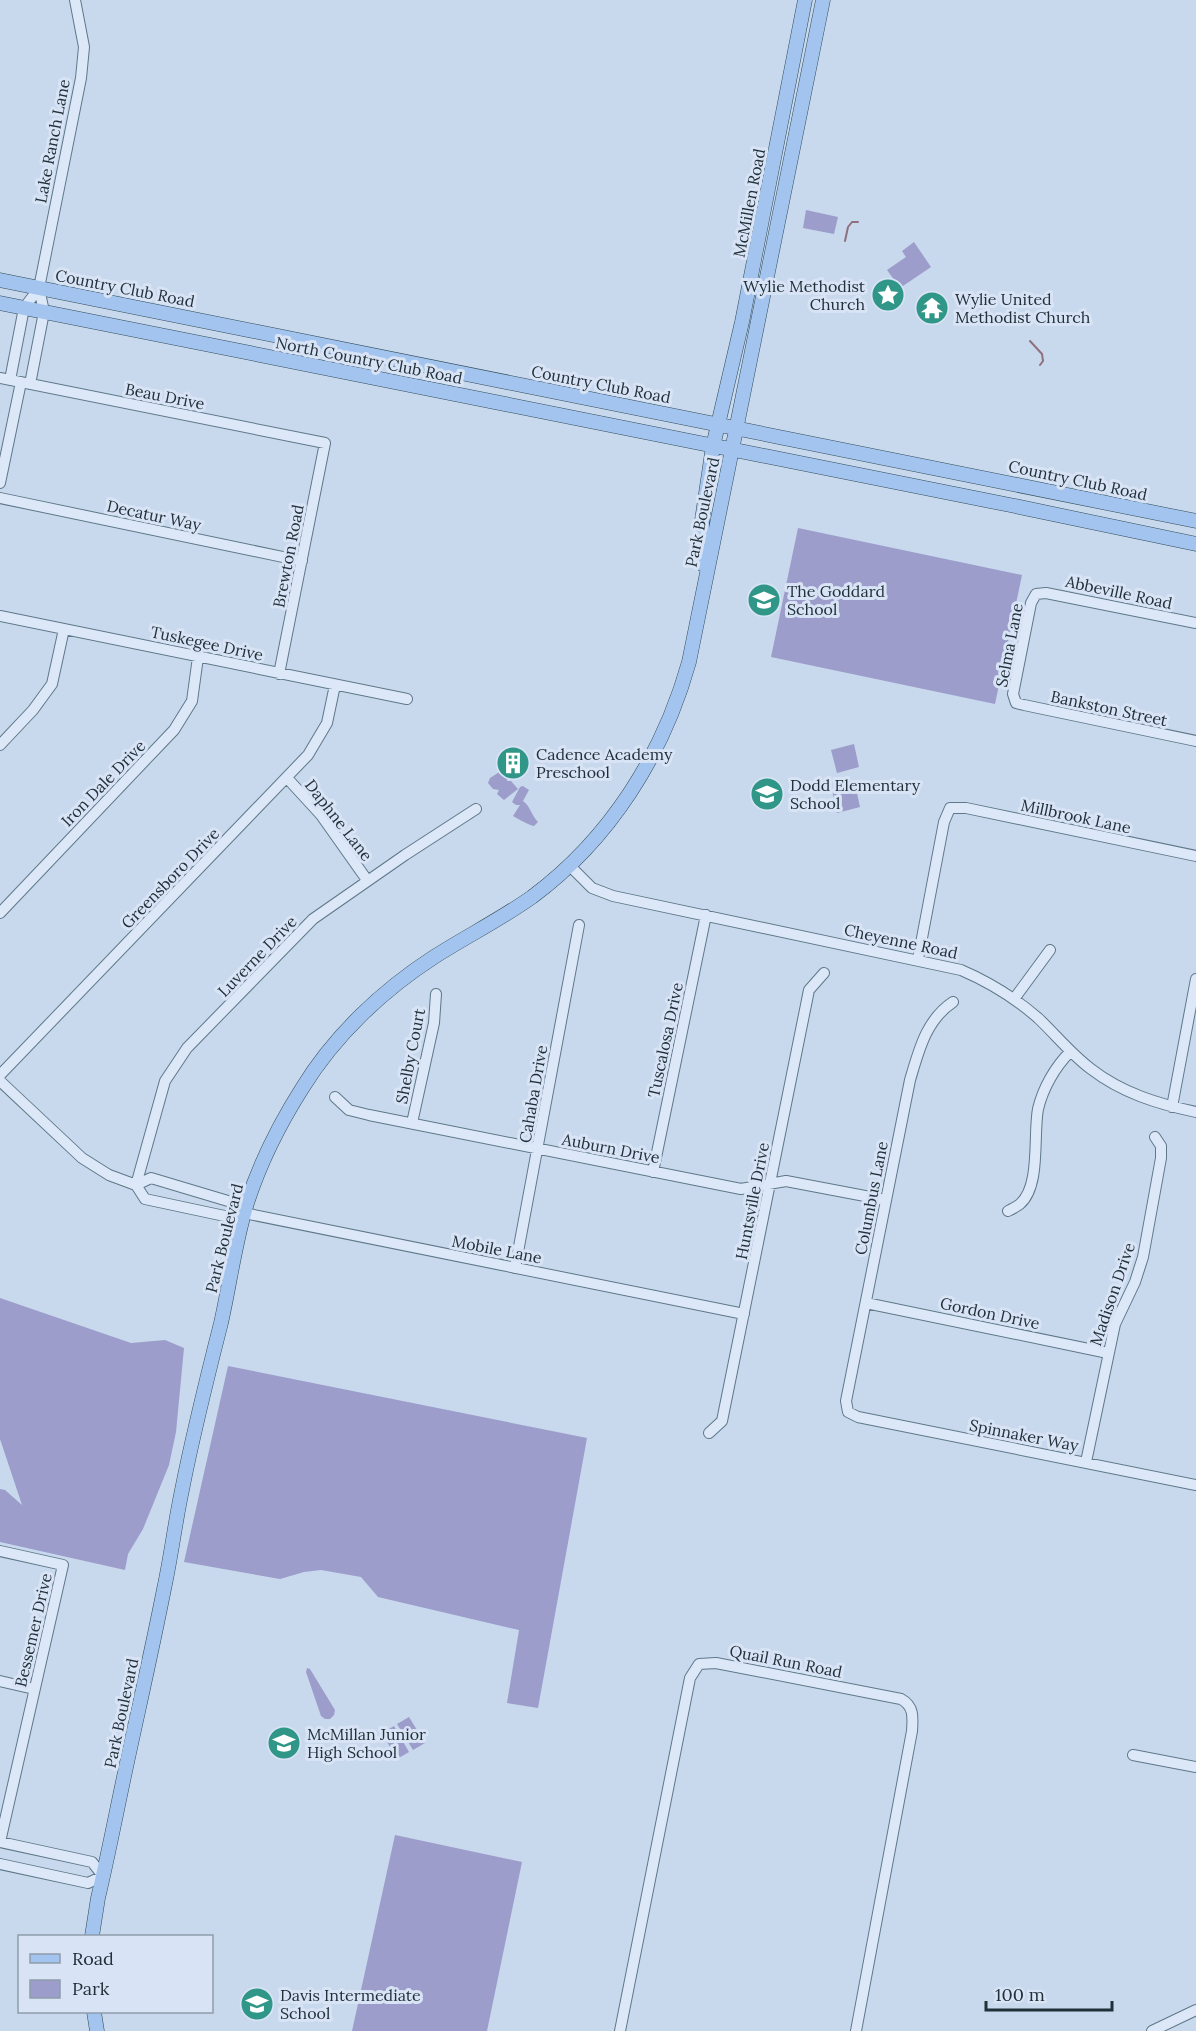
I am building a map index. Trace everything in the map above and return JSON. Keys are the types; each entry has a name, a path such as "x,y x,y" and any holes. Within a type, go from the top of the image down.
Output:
{"main road":[{"name":"McMillen Road","path":"712,446 742,322 805,0"},
{"name":"McMillen Road","path":"737,428 823,0"},
{"name":"Country Club Road","path":"0,280 1196,521"},
{"name":"North Country Club Road","path":"0,303 732,450"},
{"path":"229,349 234,327"},
{"name":"Park Boulevard","path":"92,1935 165,1589 182,1491 211,1356 244,1213 266,1156 295,1100 320,1063 350,1027 402,979 516,908 570,866 615,814 652,756 681,688 689,662 737,428"},
{"name":"Park Boulevard","path":"701,602 702,520 712,446"},
{"path":"732,450 1196,544"},
{"path":"957,495 962,474"},
{"path":"94,2013 98,2031"}],"street":[{"name":"Lake Ranch Lane","path":"39,288 81,78 84,47 75,0"},
{"path":"0,483 24,308 39,288"},
{"path":"15,381 44,312 39,288"},
{"name":"Beau Drive","path":"15,381 325,443"},
{"name":"Brewton Road","path":"279,674 325,443"},
{"name":"Decatur Way","path":"0,498 302,561"},
{"name":"Abbeville Road","path":"1036,594 1046,593 1196,623"},
{"name":"Selma Lane","path":"1016,703 1013,694 1031,603 1036,594"},
{"name":"Tuskegee Drive","path":"0,616 407,699"},
{"path":"0,745 33,710 52,684 64,629"},
{"name":"Iron Dale Drive","path":"0,913 174,730 192,701 198,657"},
{"name":"Greensboro Drive","path":"0,1075 308,754 327,723 335,685"},
{"name":"Bankston Street","path":"1016,703 1196,741"},
{"name":"Daphne Lane","path":"286,778 321,815 368,880"},
{"name":"Millbrook Lane","path":"918,959 944,822 950,808 966,808 1196,856"},
{"name":"Luverne Drive","path":"136,1185 165,1081 187,1048 313,919 476,809"},
{"name":"Cheyenne Road","path":"570,866 602,893 961,970 986,980 1014,999 1039,1019 1070,1052 1091,1070 1116,1086 1142,1098 1196,1112"},
{"name":"Tuscalosa Drive","path":"653,1172 706,915"},
{"name":"Cahaba Drive","path":"515,1268 579,925"},
{"path":"1014,999 1050,950"},
{"name":"Huntsville Drive","path":"709,1433 722,1421 809,990 824,973"},
{"path":"1172,1107 1196,979"},
{"name":"Shelby Court","path":"412,1123 434,1023 436,994"},
{"name":"Columbus Lane","path":"848,1412 846,1401 910,1080 918,1052 931,1022 952,1002"},
{"path":"1008,1211 1022,1203 1032,1184 1039,1107 1049,1080 1070,1052"},
{"path":"0,1081 82,1158 109,1175 136,1185 145,1199 234,1218 244,1213 238,1204 151,1178 136,1185"},
{"name":"Auburn Drive","path":"335,1097 349,1110 741,1189 786,1181 886,1200"},
{"name":"Madison Drive","path":"1086,1462 1115,1324 1135,1282 1143,1257 1161,1158 1161,1146 1155,1137"},
{"name":"Mobile Lane","path":"244,1213 744,1314"},
{"name":"Gordon Drive","path":"866,1304 1108,1353"},
{"name":"Spinnaker Way","path":"848,1412 858,1417 1196,1485"},
{"name":"Bessemer Drive","path":"0,1551 63,1565 0,1842"},
{"name":"Quail Run Road","path":"620,2031 690,1678 699,1665 716,1663 901,1700 907,1702 911,1708 912,1731 856,2031"},
{"path":"0,1681 34,1689"},
{"path":"1133,1755 1196,1767"},
{"path":"0,1842 92,1862 103,1876 88,1883 0,1864"},
{"path":"1152,2031 1196,2010"}],"green space":[{"path":"806,210 838,217 834,234 803,228"},
{"path":"914,242 931,267 900,288 887,270 906,257 902,251"},
{"path":"798,528 1022,575 995,704 771,657"},
{"path":"854,744 859,767 837,773 831,750"},
{"path":"501,771 506,774 507,781 511,781 518,789 504,800 497,794 499,790 493,789 488,783 490,778"},
{"path":"855,784 860,807 837,813 832,790"},
{"path":"523,786 529,790 523,801 538,822 534,826 513,816 520,805 512,802 520,787"},
{"path":"0,1298 131,1343 165,1340 184,1348 176,1432 169,1465 143,1529 128,1554 125,1570 0,1542 0,1489 5,1490 22,1505 0,1439"},
{"path":"228,1366 587,1438 538,1708 507,1703 519,1630 378,1597 361,1577 321,1570 280,1579 184,1562"},
{"path":"307,1668 310,1669 335,1710 330,1719 321,1716 306,1672"},
{"path":"409,1717 425,1743 413,1750 397,1724"},
{"path":"394,1726 409,1752 397,1759 382,1733"},
{"path":"395,1835 522,1862 487,2031 352,2031"}],"waterway":[{"path":"845,241 848,227 852,222 858,222"},
{"path":"1030,341 1042,354 1043,361 1040,365"}],"place":[{"name":"Wylie Methodist Church","path":"888,295"},
{"name":"Wylie United Methodist Church","path":"932,308"},
{"name":"The Goddard School","path":"764,600"},
{"name":"Cadence Academy Preschool","path":"513,763"},
{"name":"Dodd Elementary School","path":"767,794"},
{"name":"McMillan Junior High School","path":"284,1743"},
{"name":"Davis Intermediate School","path":"257,2004"}]}
